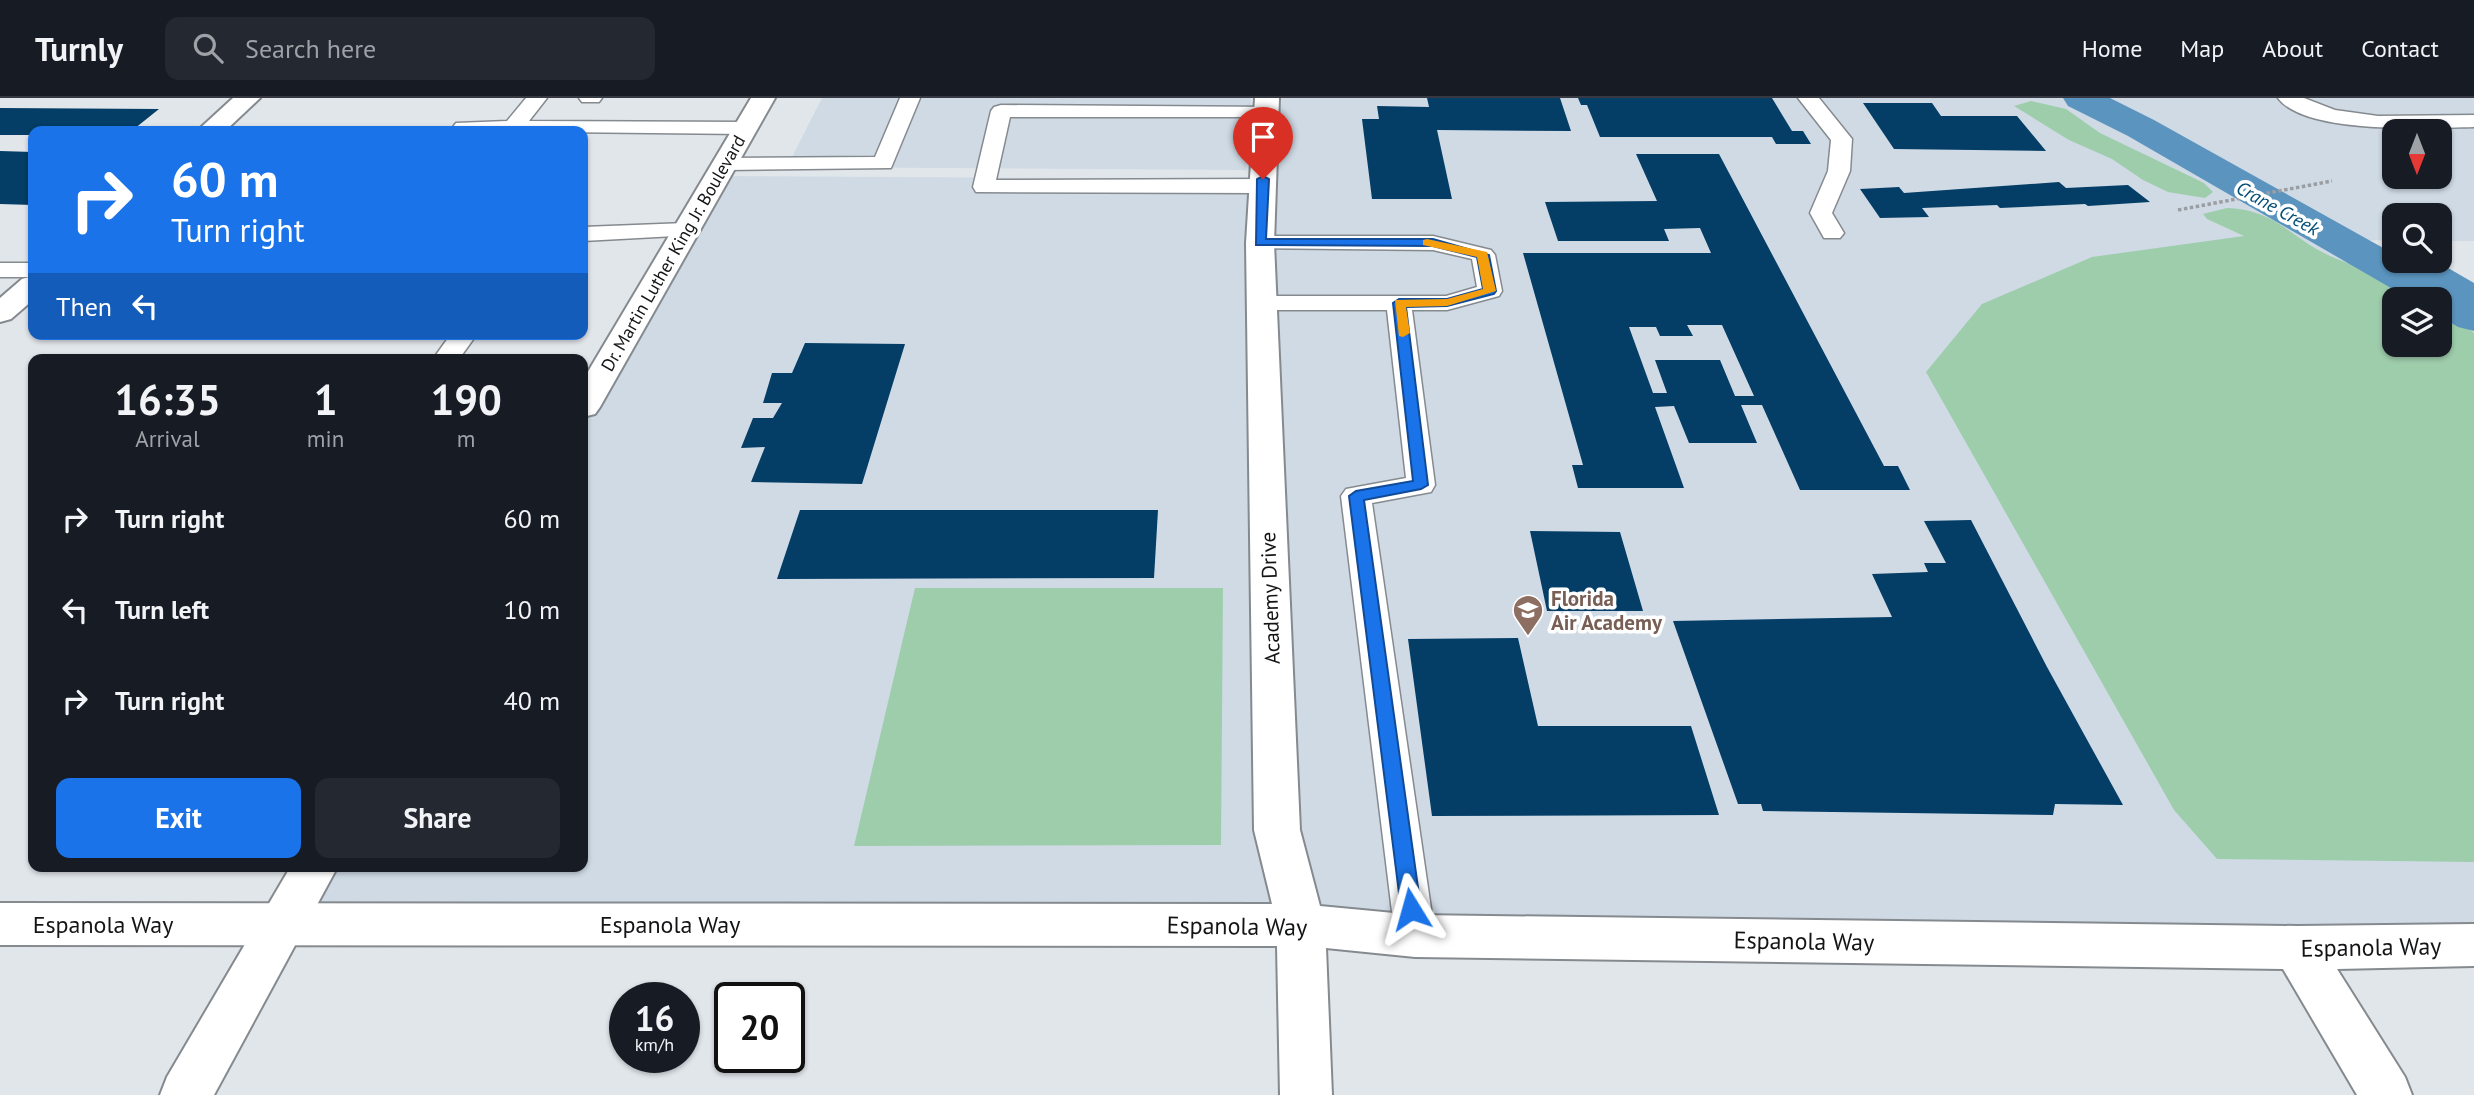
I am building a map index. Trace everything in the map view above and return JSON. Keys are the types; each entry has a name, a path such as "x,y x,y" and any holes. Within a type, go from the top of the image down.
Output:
{"street":[{"path":"216,126 248,98"},
{"name":"Dr. Martin Luther King Jr. Boulevard","path":"588,398 763,98"},
{"name":"Academy Drive","path":"1267,105 1260,243 1277,830 1301,925 1306,1095"},
{"path":"0,313 28,289"},
{"path":"186,1095 311,872"},
{"name":"Espanola Way","path":"0,924 1301,925 1415,936 2297,948 2474,945"},
{"path":"2297,948 2386,1095"}],"lane":[{"path":"514,126 537,98"},
{"path":"725,164 883,163 910,98"},
{"path":"1808,98 1842,139 1839,171 1821,213 1832,233"},
{"path":"2288,98 2305,108 2331,117 2363,122 2474,121"},
{"path":"1263,186 984,187 1002,111 1055,104 1267,105"},
{"path":"590,105 620,122 653,117"},
{"path":"534,126 620,122 746,128"},
{"path":"588,234 686,230"},
{"path":"1260,243 1433,243 1483,255 1490,291 1447,303 1262,303"},
{"path":"0,270 28,270"},
{"path":"1399,303 1421,485 1356,496 1415,936"}],"path":[{"path":"2178,210 2332,181"}],"shaded area":[{"path":"822,98 1251,98 1246,170 787,167"},
{"name":"Florida Air Academy","path":"1267,98 2474,98 2474,241 2452,241 2452,203 2382,203 2382,240 2340,241 2382,265 2382,273 2396,273 2421,287 2382,287 2382,357 2452,357 2452,305 2474,317 2474,945 281,924 311,872 588,872 588,398 718,176 1263,179"}],"green space":[{"path":"2031,101 2066,109 2100,133 2204,183 2213,192 2205,198 2168,192 2143,180 2112,159 2069,140 2014,106"},
{"path":"2227,208 2258,214 2281,225 2328,255 2379,273 2407,287 2382,287 2382,357 2452,357 2452,316 2474,333 2474,862 2217,859 2174,810 1926,372 1982,304 2092,257 2244,236 2207,219 2203,214"},
{"path":"915,588 1223,588 1221,845 854,846"}],"water":[{"path":"2452,270 2474,283 2474,305 2452,293 2452,287 2441,287 2416,273 2452,273"}],"building":[{"path":"1427,98 1560,98 1571,131 1437,130 1452,199 1372,199 1362,119 1379,119 1377,106 1429,107"},
{"path":"1578,98 1772,98 1792,131 1803,131 1811,144 1776,144 1772,137 1600,137 1587,105 1581,105"},
{"path":"1863,103 1932,103 1941,116 2017,116 2046,151 1894,149"},
{"path":"0,108 159,109 138,126 28,126 28,135 0,135"},
{"path":"0,151 28,152 28,205 0,204"},
{"path":"1636,154 1719,154 1884,466 1898,466 1910,490 1800,490 1762,405 1741,405 1757,443 1689,443 1674,406 1655,407 1684,488 1578,488 1572,465 1583,465 1523,253 1711,253 1700,228 1664,229 1669,241 1558,241 1545,202 1657,201","holes":["1687,325 1722,325 1754,396 1735,396 1720,360 1655,360 1667,393 1653,393 1629,327 1656,327 1660,336 1693,336"]},
{"path":"2059,182 2066,188 2128,185 2150,202 2088,206 1922,208 1929,217 1880,218 1860,189 1899,187 1904,193"},
{"path":"805,343 905,344 862,484 751,482 765,447 741,448 753,418 773,418 782,403 763,403 772,373 792,373"},
{"path":"800,510 1158,510 1154,578 777,579"},
{"path":"1971,520 2047,667 2123,805 2055,804 2053,815 1763,811 1761,804 1738,804 1673,621 1892,617 1872,574 1928,572 1924,563 1946,563 1924,521"},
{"path":"1530,531 1620,532 1643,611 1547,611"},
{"path":"1518,638 1538,726 1691,726 1719,815 1432,816 1408,639"}],"waterway":[{"name":"Crane Creek","path":"2081,98 2141,128 2474,317"}],"slow traffic":[{"path":"1403,333 1399,303 1447,303 1490,291 1483,255 1427,243"}],"place":[{"name":"Florida Air Academy","path":"1528,637"}],"route":[{"path":"1263,179 1260,243 1433,243 1483,255 1490,291 1447,303 1399,303 1421,485 1356,496 1411,909"}]}
